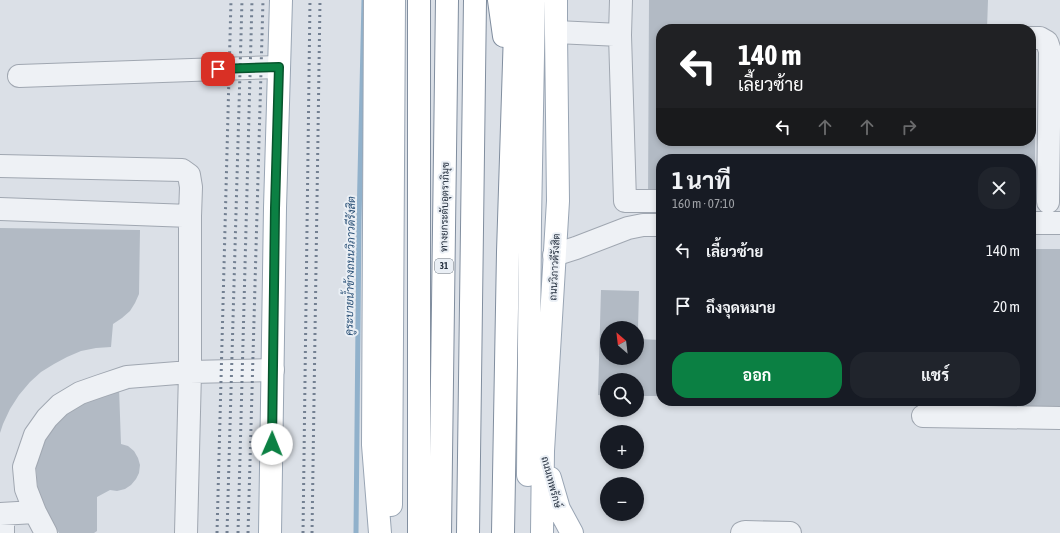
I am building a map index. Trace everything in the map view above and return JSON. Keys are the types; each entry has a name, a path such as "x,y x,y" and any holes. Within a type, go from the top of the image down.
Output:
{"main road":[{"path":"270,533 275,208 281,0"},
{"path":"375,0 373,445 380,533"},
{"path":"389,533 391,499 394,0"},
{"path":"419,0 419,533"},
{"name":"ทางยกระดับอุตราภิมุข","path":"440,533 447,0"},
{"path":"468,533 475,0"},
{"path":"478,533 484,0"},
{"path":"499,0 513,96"},
{"name":"ถนนวิภาวดีรังสิต","path":"542,533 543,451 558,201 556,0"},
{"path":"503,533 508,252 513,96 528,3"},
{"path":"528,3 530,237 528,533"},
{"name":"ถนนเทพรักษ์","path":"543,451 559,509 572,533"}],"lane":[{"path":"621,0 620,35 625,201 656,201"},
{"path":"556,32 620,35"},
{"path":"1036,38 1040,38 1048,42 1050,51 1046,201"},
{"path":"19,76 279,67"},
{"path":"0,166 182,170 189,175 191,187 190,372 186,533"},
{"path":"0,209 190,216"},
{"path":"1036,223 1060,223"},
{"path":"554,255 628,228 643,225 656,225"},
{"path":"46,533 35,512 26,489 24,467 35,435 47,418 60,405 80,393 127,377 190,372 273,370"},
{"path":"923,416 1060,418"},
{"path":"2,520 35,512"},
{"path":"742,533 790,533"}],"building":[{"path":"649,0 988,0 987,24 656,24 656,146 1035,146 1035,154 656,154 656,200 648,200"},
{"path":"0,228 140,230 139,294 130,311 113,324 111,347 81,351 41,372 19,395 10,409 0,433"},
{"path":"1036,249 1060,249 1060,407 1006,406 1036,406"},
{"path":"601,290 639,291 638,321 600,321"},
{"path":"600,325 600,365 644,365 644,339 656,340 656,396 644,396 644,373 600,373 600,395 598,395"},
{"path":"119,388 121,444 128,446 134,451 140,465 139,473 131,485 125,489 117,491 110,490 97,497 97,531 94,533 59,533 44,508 39,495 36,468 42,441 66,407"}],"waterway":[{"name":"คูระบายน้ำข้างถนนวิภาวดีรังสิต","path":"356,533 359,221 364,0"}],"railway":[{"path":"217,533 231,0"},
{"path":"227,533 242,0"},
{"path":"238,533 252,0"},
{"path":"248,533 263,0"},
{"path":"303,533 310,0"},
{"path":"312,533 320,0"}],"route":[{"path":"218,69 279,67 275,208 272,444"}]}
